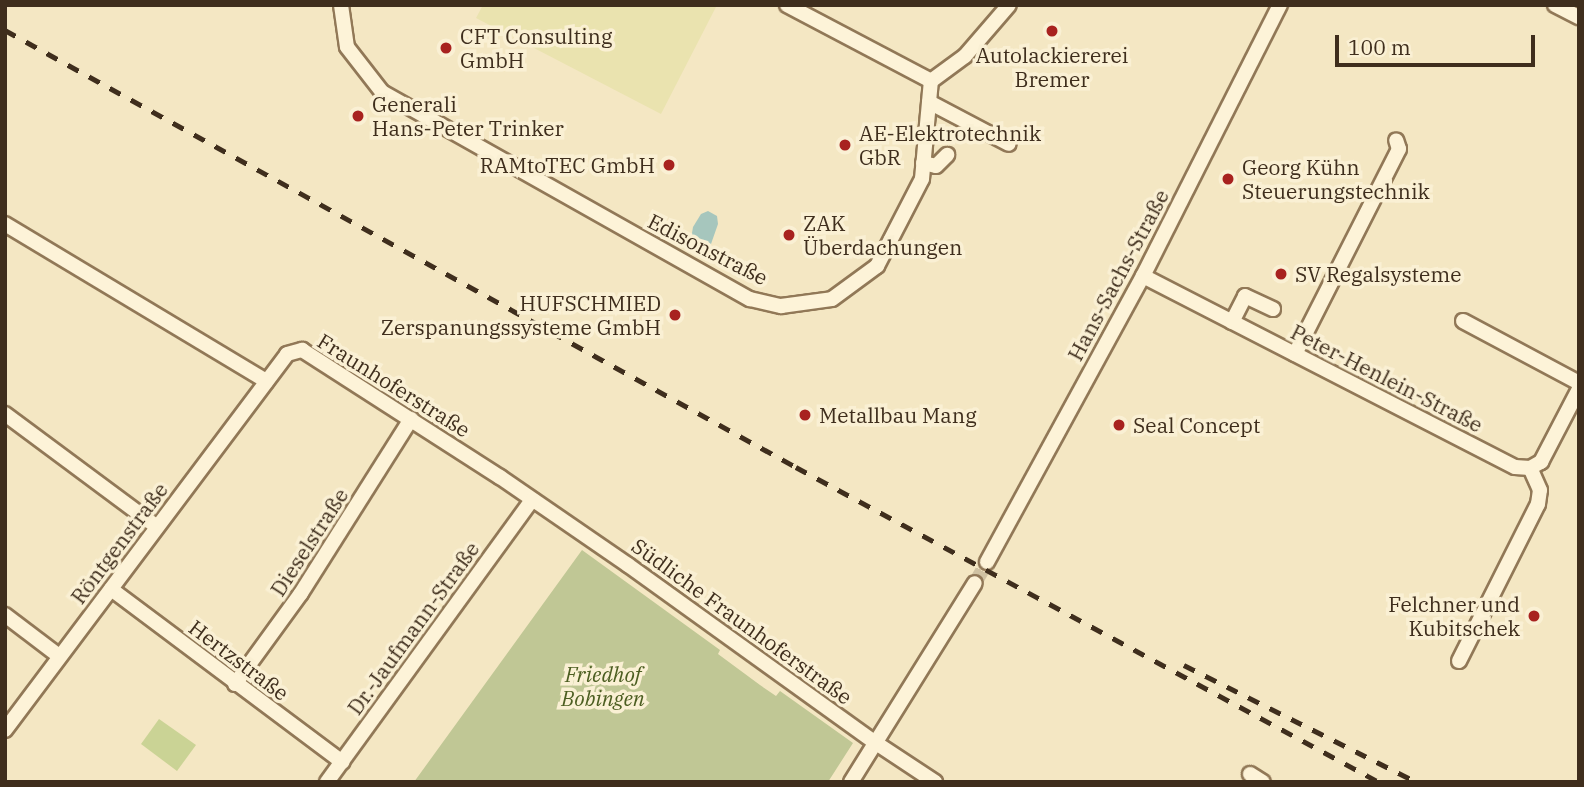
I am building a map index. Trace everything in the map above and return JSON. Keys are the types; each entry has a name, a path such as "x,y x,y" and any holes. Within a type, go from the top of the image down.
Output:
{"street":[{"name":"Edisonstraße","path":"341,5 341,20 347,47 382,92 750,299 781,306 832,299 877,266 922,179 931,81"},
{"path":"787,5 931,81 965,56 1009,5"},
{"name":"Hans-Sachs-Straße","path":"987,562 1143,276 1280,5"},
{"path":"1555,5 1579,17"},
{"path":"929,102 1009,144"},
{"path":"1295,354 1399,149 1396,140"},
{"path":"923,163 936,166 947,155"},
{"path":"5,224 267,381"},
{"name":"Peter-Henlein-Straße","path":"1143,276 1515,467 1530,468"},
{"path":"1232,322 1245,296 1273,309"},
{"path":"1463,321 1579,383"},
{"name":"Fraunhoferstraße","path":"267,381 287,354 302,349 583,534"},
{"name":"Röntgenstraße","path":"5,730 267,381"},
{"path":"1459,661 1538,504 1540,490 1530,468 1541,462 1549,451 1579,389"},
{"path":"5,414 157,527"},
{"name":"Dieselstraße","path":"235,684 296,600 411,419"},
{"name":"Dr.-Jaufmann-Straße","path":"327,782 532,500"},
{"name":"Südliche Fraunhoferstraße","path":"583,534 935,782"},
{"path":"850,782 975,583"},
{"name":"Hertzstraße","path":"111,589 342,762"},
{"path":"5,615 60,656"}],"shaded area":[{"path":"483,5 717,5 661,114 476,18"}],"green space":[{"name":"Friedhof Bobingen","path":"582,550 720,650 718,654 760,685 776,696 780,691 853,743 828,782 414,782"},
{"path":"159,719 196,745 177,771 141,744"}],"water":[{"path":"708,211 717,216 718,224 711,244 704,252 697,252 690,245 693,227 701,214"}],"tunnel":[{"path":"975,583 987,562"}],"railway":[{"path":"5,30 796,467 1379,782"},
{"path":"1184,665 1417,782"}],"place":[{"name":"Autolackiererei Bremer","path":"1052,31"},
{"name":"CFT Consulting GmbH","path":"446,48"},
{"name":"Generali Hans-Peter Trinker","path":"358,116"},
{"name":"AE-Elektrotechnik GbR","path":"845,145"},
{"name":"RAMtoTEC GmbH","path":"669,165"},
{"name":"Georg Kühn Steuerungstechnik","path":"1228,179"},
{"name":"ZAK Überdachungen","path":"789,235"},
{"name":"SV Regalsysteme","path":"1281,274"},
{"name":"HUFSCHMIED Zerspanungssysteme GmbH","path":"675,315"},
{"name":"Metallbau Mang","path":"805,415"},
{"name":"Seal Concept","path":"1119,425"},
{"name":"Felchner und Kubitschek","path":"1534,616"}]}
